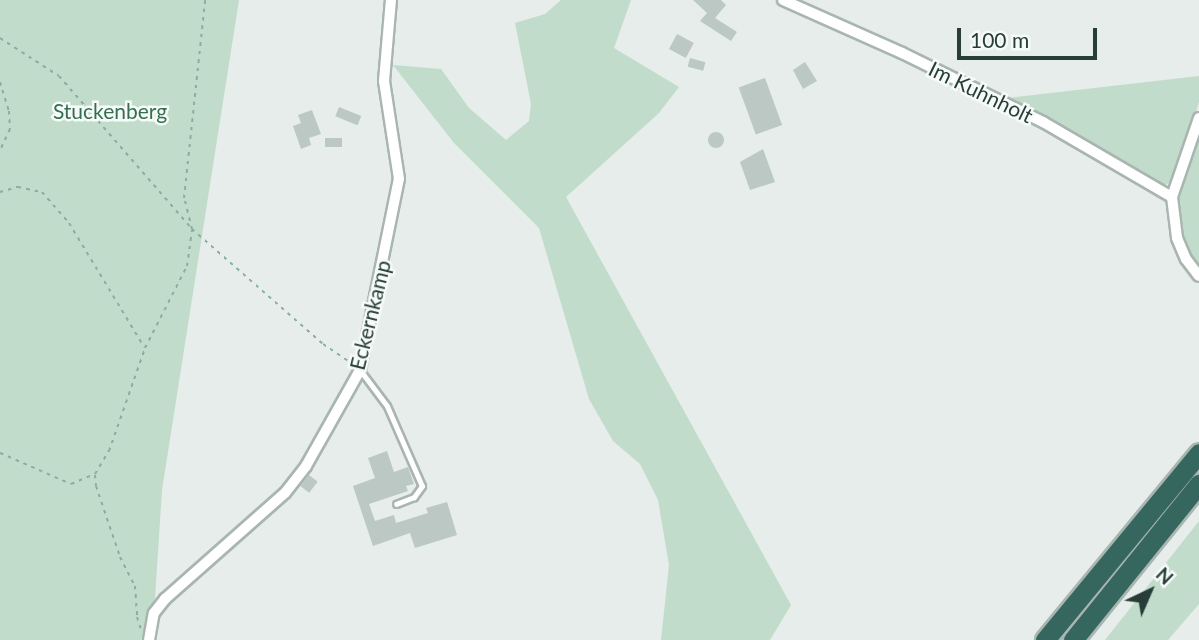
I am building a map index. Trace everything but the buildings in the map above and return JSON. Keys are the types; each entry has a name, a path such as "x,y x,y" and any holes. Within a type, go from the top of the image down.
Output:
{"highway":[{"path":"1045,640 1199,453"},
{"path":"1073,640 1199,484"}],"street":[{"name":"Eckernkamp","path":"150,635 154,613 165,599 285,493 306,466 360,370 399,179 384,81 391,0"},
{"name":"Im Kuhnholt","path":"782,0 1043,122 1172,197"},
{"path":"1199,118 1172,197 1177,239 1186,259 1199,276"}],"lane":[{"path":"360,370 387,405 422,485 414,497 397,504"}],"path":[{"path":"0,453 71,484 95,474 109,451 145,348 187,266 192,229 184,198 205,0"},
{"path":"0,38 60,76 192,229 323,344 360,370"},
{"path":"0,82 9,111 10,129 0,150"},
{"path":"0,192 18,187 42,192 69,223 145,348"},
{"path":"95,474 96,486 120,556 135,586 137,618 141,628 150,635"}],"green space":[{"name":"Stuckenberg","path":"0,0 239,0 162,490 154,613 149,640 0,640"},
{"path":"561,0 631,0 614,48 679,87 659,113 566,197 791,605 770,640 661,640 669,565 658,500 640,464 613,441 589,399 539,228 454,143 393,65 441,69 469,108 506,140 529,121 531,104 515,23 545,14"},
{"path":"1199,76 1199,102 1174,182 1163,185 1008,98"},
{"path":"1199,134 1199,276 1173,220"},
{"path":"1199,521 1199,604 1168,640 1105,640"}]}
